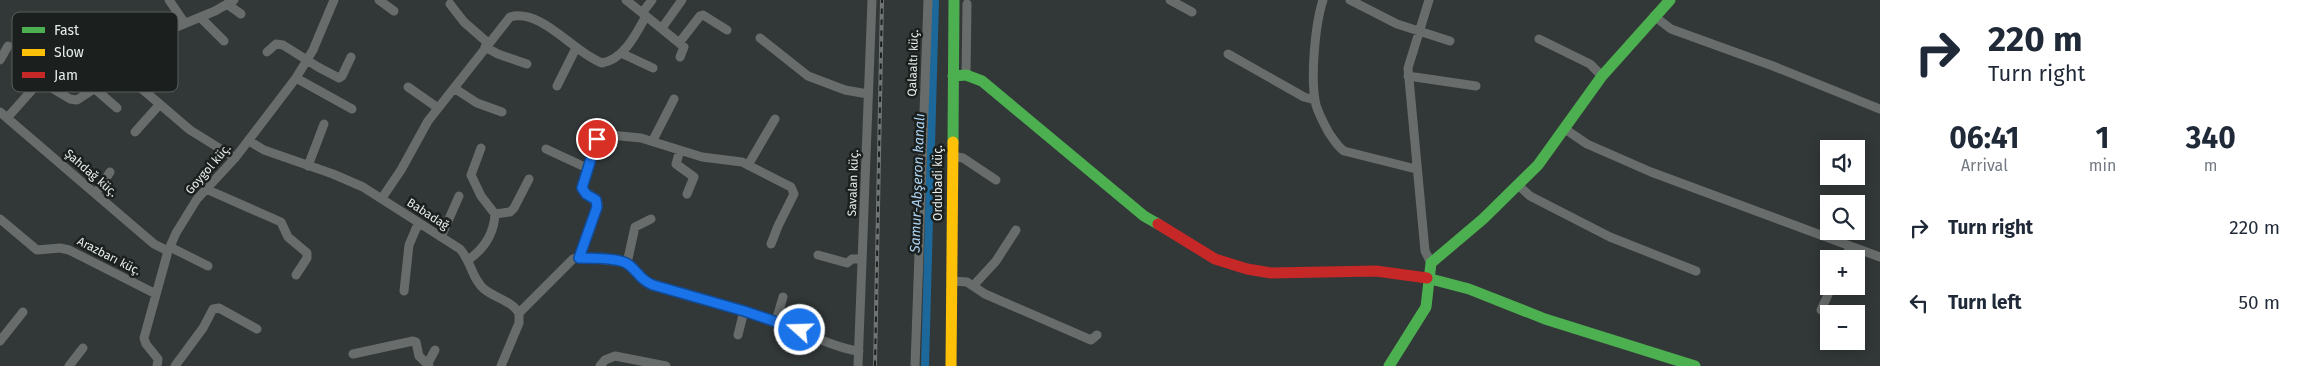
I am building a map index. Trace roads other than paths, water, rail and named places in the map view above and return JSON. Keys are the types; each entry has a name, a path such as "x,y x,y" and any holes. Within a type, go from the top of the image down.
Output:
{"street":[{"path":"169,0 177,12"},
{"name":"Goygol küç.","path":"158,366 158,359 146,344 144,338 169,249 186,215 206,189 235,158 296,78 307,60 334,0"},
{"path":"379,0 394,11"},
{"path":"626,0 684,47 680,58"},
{"path":"382,198 407,161 424,126 510,17 520,14 534,18 576,48 602,63 621,53 632,40 652,0"},
{"path":"662,28 682,0"},
{"name":"Savalan küç.","path":"858,366 872,0"},
{"name":"Qalaaltı küç.","path":"915,366 928,0"},
{"name":"Ordubadi küç.","path":"951,366 954,0"},
{"path":"1170,0 1192,12"},
{"path":"1323,0 1315,35 1315,100 1320,116 1339,148 1416,169"},
{"path":"1350,0 1397,24 1450,40"},
{"path":"1429,0 1420,31 1411,52 1408,76 1416,169 1424,222 1425,251 1431,263"},
{"path":"1389,366 1422,315 1428,298 1428,278 1431,263 1518,186 1551,149 1602,76 1670,0"},
{"path":"178,26 230,2 241,14"},
{"path":"450,4 464,22 498,54 527,64"},
{"path":"966,75 967,4"},
{"path":"178,13 184,22"},
{"path":"679,43 700,16 703,15 727,30"},
{"path":"1654,16 1671,29 1773,66 1880,109"},
{"path":"200,17 224,41"},
{"path":"760,38 808,76 846,90 868,94"},
{"path":"1539,39 1590,64 1602,76"},
{"path":"266,52 279,44 339,78 342,76 351,57"},
{"path":"0,60 8,46"},
{"path":"557,86 576,48"},
{"path":"621,53 653,68"},
{"path":"1228,54 1304,97 1315,100"},
{"path":"952,76 966,75 982,82 1144,216 1215,259 1247,269 1271,273 1376,270 1428,278 1469,289 1545,319 1694,366"},
{"path":"1408,76 1476,86"},
{"path":"296,78 352,110"},
{"path":"408,87 438,108"},
{"path":"454,88 477,104 502,112"},
{"path":"4,115 28,92"},
{"path":"60,92 74,100 87,92"},
{"path":"99,92 117,108"},
{"path":"146,92 200,138 235,158"},
{"path":"653,140 674,99"},
{"path":"135,132 160,104"},
{"name":"Şahdağ küç.","path":"4,115 154,244 208,266"},
{"path":"748,165 775,119"},
{"path":"308,166 324,124"},
{"path":"1565,129 1587,144 1651,172 1880,257"},
{"path":"579,258 590,231 598,203 586,194 582,188 595,144 602,136 653,140 702,157 742,162 794,190 771,244"},
{"name":"Babadağ","path":"248,141 264,150 346,179 382,198 418,224 460,249 468,260 479,284 520,313"},
{"path":"468,260 477,254 489,237 495,224 495,214 481,196 470,175 481,148"},
{"path":"546,149 587,168"},
{"path":"680,150 677,167 694,178 687,194"},
{"path":"952,156 963,158 996,180"},
{"path":"96,193 110,172"},
{"path":"495,214 510,212 514,208 529,179"},
{"path":"1518,186 1530,196 1610,237 1696,271"},
{"path":"206,189 281,222 288,237 306,254 306,258 296,275"},
{"path":"441,237 459,196"},
{"path":"627,263 635,227 651,219"},
{"name":"Arazbarı küç.","path":"1,222 37,250 60,248 69,250 156,294"},
{"path":"404,291 409,245 418,224"},
{"path":"974,285 990,268 1016,230"},
{"path":"818,255 847,262 852,259 862,259"},
{"path":"501,366 519,323 520,313 568,263 579,258 627,263 646,283 776,321 846,349 859,351"},
{"path":"952,281 967,282 985,294 1088,339 1091,340 1097,335"},
{"path":"776,321 783,297"},
{"path":"174,366 203,328 213,309 220,308 235,319 257,329"},
{"path":"738,334 744,311"},
{"path":"0,341 23,312"},
{"path":"353,354 413,341 417,344 419,356 428,364 435,350"},
{"path":"68,366 83,348"},
{"path":"600,366 605,360 614,356 666,366"}],"waterway":[{"name":"Samur-Abşeron kanalı","path":"925,366 935,0"}],"railway":[{"path":"875,366 882,0"}]}
